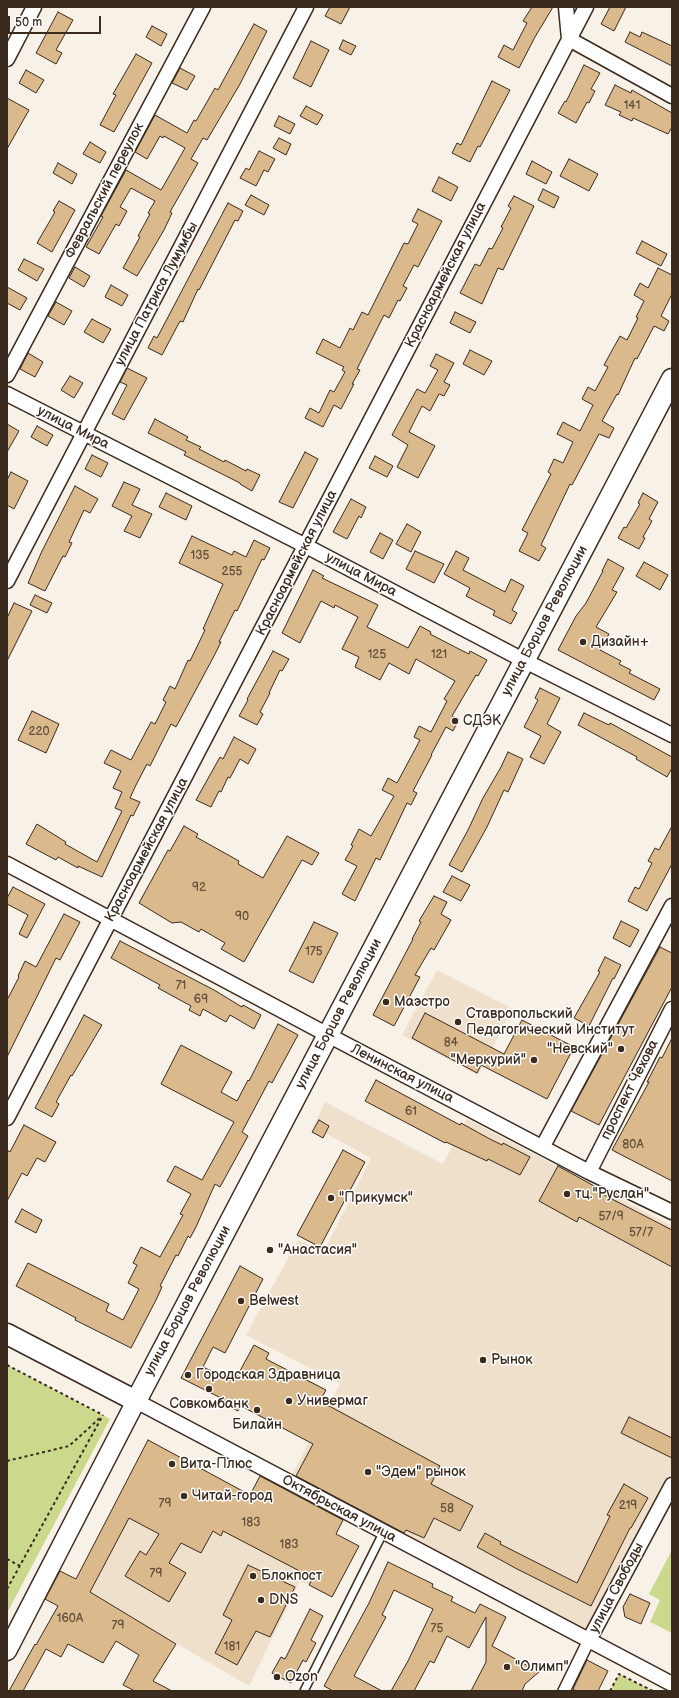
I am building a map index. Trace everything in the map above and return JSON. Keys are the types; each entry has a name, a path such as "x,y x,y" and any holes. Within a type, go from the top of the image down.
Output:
{"main road":[{"name":"улица Борцов Революции","path":"136,1400 672,379"},
{"name":"Октябрьская улица","path":"7,1334 136,1400"}],"street":[{"path":"7,59 34,7"},
{"name":"Февральский переулок","path":"7,375 203,7"},
{"name":"улица Патриса Лумумбы","path":"7,581 306,7"},
{"path":"566,7 569,39 672,96"},
{"name":"Красноармейская улица","path":"7,1118 586,7"},
{"name":"улица Мира","path":"7,394 306,546 525,661 672,735"},
{"name":"Ленинская улица","path":"7,864 328,1035 543,1146 589,1172 672,1212"},
{"path":"543,1146 672,906"},
{"name":"проспект Чехова","path":"589,1172 672,1009"},
{"name":"Октябрьская улица","path":"136,1400 384,1533 672,1684"},
{"name":"улица Борцов Революции","path":"7,1651 136,1400"},
{"name":"улица Свободы","path":"564,1691 589,1640 672,1485"}],"lane":[{"path":"304,1691 384,1533"}],"path":[{"path":"7,1365 103,1416"},
{"path":"7,1461 69,1446 103,1416"},
{"path":"7,1589 103,1416"},
{"path":"7,1559 20,1566"},
{"path":"610,1691 619,1674 653,1691"}],"shaded area":[{"name":"Ставропольский Педагогический Институт","path":"437,970 513,1009 478,1075 402,1035"},
{"name":"Рынок","path":"325,1102 443,1164 467,1119 672,1226 672,1470 586,1632 291,1476 340,1384 246,1335 298,1240 324,1251 371,1158 313,1127"},
{"path":"148,1440 250,1495 261,1475 344,1518 309,1585 300,1581 249,1686 75,1584 82,1567"}],"green space":[{"path":"7,1365 110,1419 7,1613"},
{"path":"672,1550 672,1633 650,1622 660,1600 649,1594"},
{"path":"619,1674 653,1691 610,1691"}],"building":[{"path":"330,7 350,7 341,24 325,16"},
{"path":"532,7 553,7 519,68 498,57 504,45 513,50 527,23 523,21"},
{"path":"610,7 626,7 614,31 601,24"},
{"path":"58,12 73,20 56,50 62,53 56,64 36,53"},
{"path":"254,24 267,31 240,84 207,140 203,138 191,159 198,163 170,212 172,213 164,230 137,276 123,268 140,237 138,236 155,201 131,188 120,207 127,211 119,226 116,224 99,254 86,247 103,217 101,216 126,170 161,190 185,148 164,136 163,138 160,136 147,159 135,152 155,115 187,133 194,120 196,121 215,88 218,90"},
{"path":"152,26 167,34 161,46 146,37"},
{"path":"630,32 640,37 642,32 672,46 672,66 625,42"},
{"path":"343,40 356,46 351,55 339,49"},
{"path":"311,41 329,50 311,87 293,78"},
{"path":"136,54 152,63 114,132 100,125 116,95 113,94"},
{"path":"584,65 600,73 591,89 595,91 589,103 587,102 576,123 558,113 565,101 566,102"},
{"path":"180,68 195,76 187,90 172,83"},
{"path":"26,70 44,80 36,93 19,83"},
{"path":"492,81 510,90 480,147 478,146 470,162 452,153 457,143 461,145"},
{"path":"615,85 631,93 632,90 672,113 672,127 668,134 633,118 632,121 619,115 621,112 605,105"},
{"path":"7,98 29,110 7,149"},
{"path":"306,106 323,115 317,125 300,116"},
{"path":"279,116 295,124 290,134 274,126"},
{"path":"279,138 291,144 286,155 273,148"},
{"path":"90,142 106,152 100,163 83,154"},
{"path":"259,151 275,159 268,172 264,170 256,186 240,178 246,168 249,170"},
{"path":"569,159 598,174 589,191 560,176"},
{"path":"532,161 552,172 546,184 526,174"},
{"path":"58,163 77,174 72,184 53,173"},
{"path":"439,177 458,187 451,201 432,191"},
{"path":"543,189 559,197 554,208 538,200"},
{"path":"251,195 269,205 264,215 245,205"},
{"path":"514,196 534,206 503,270 498,268 482,304 460,293 475,264 480,266 489,248 492,249 503,228 501,227 511,208 508,206"},
{"path":"59,201 75,210 52,252 37,243 55,212 53,211"},
{"path":"228,203 243,211 238,221 235,220 199,290 198,289 183,322 180,321 162,355 148,348 154,336 157,338"},
{"path":"418,209 442,221 418,267 414,265 403,286 407,288 400,301 398,300 389,318 384,315 357,369 360,370 341,409 334,405 323,427 305,418 310,408 319,413 330,390 334,392 345,372 342,370 344,367 316,353 323,339 340,348 350,328 353,330 362,312 368,315 404,243 408,244 418,224 412,221"},
{"path":"642,241 667,254 661,266 636,253"},
{"path":"24,259 44,269 37,281 18,270"},
{"path":"75,267 90,276 84,287 69,278"},
{"path":"658,268 672,275 672,294 661,316 669,321 664,331 654,326 637,359 635,358 618,395 617,394 602,421 614,428 609,438 599,434 572,485 570,484 541,545 546,548 539,561 519,551 528,533 522,530 551,474 548,472 554,459 563,463 573,442 557,434 563,422 580,431 593,405 582,399 588,387 595,391 608,367 604,365 620,336 627,340 638,318 636,317 644,301 634,295 640,283 648,288"},
{"path":"111,285 128,295 122,306 105,297"},
{"path":"7,287 27,298 20,310 7,303"},
{"path":"56,302 72,311 64,325 48,316"},
{"path":"455,312 476,322 470,333 450,323"},
{"path":"92,319 111,329 103,343 84,332"},
{"path":"470,350 492,361 484,375 463,364"},
{"path":"28,353 43,362 35,377 20,369"},
{"path":"436,354 454,363 444,382 450,385 444,396 439,394 430,411 422,406 409,432 435,446 418,478 397,467 408,445 392,435 417,389 425,393 438,370 430,366"},
{"path":"127,368 147,378 124,420 112,414 127,385 120,382"},
{"path":"70,376 83,383 74,398 61,390"},
{"path":"155,419 188,437 186,440 201,447 199,449 224,462 225,460 246,471 247,469 260,475 252,491 240,483 184,455 186,452 148,433"},
{"path":"7,424 19,431 7,452"},
{"path":"37,426 53,435 47,446 31,437"},
{"path":"305,452 318,459 293,508 279,502"},
{"path":"92,455 108,463 101,477 85,469"},
{"path":"375,456 393,466 387,477 369,468"},
{"path":"11,472 28,481 14,509 7,505 7,480"},
{"path":"124,482 140,489 132,505 152,514 140,538 124,531 132,516 112,506"},
{"path":"75,486 98,499 90,513 84,510 69,542 72,543 65,557 63,556 45,591 28,583 42,551"},
{"path":"166,493 192,506 186,520 159,507"},
{"path":"643,493 658,502 649,519 652,521 643,537 645,538 639,549 618,538 624,527 626,528 640,504 638,503"},
{"path":"351,499 366,507 361,518 359,516 347,539 333,532"},
{"path":"407,524 421,532 411,552 396,544"},
{"path":"380,533 393,540 383,559 370,552"},
{"path":"192,536 232,555 234,551 246,557 254,540 270,548 264,560 262,559 237,611 235,610 219,642 221,642 214,656 176,727 171,724 150,766 147,764 136,785 130,798 140,802 133,816 131,815 102,877 78,866 78,868 58,857 56,860 26,844 37,824 66,842 65,844 97,862 122,811 115,808 122,792 113,788 121,771 104,763 111,750 131,760 151,722 155,724 166,702 163,700 170,686 175,689 188,660 190,661 205,630 203,629 223,584 179,563"},
{"path":"415,551 444,564 434,583 406,569"},
{"path":"456,551 469,558 463,570 505,592 511,579 524,586 512,610 517,613 511,624 493,615 495,611 466,596 470,588 444,574"},
{"path":"608,559 624,568 612,590 617,592 596,627 609,634 600,650 621,661 619,664 631,670 629,673 660,689 654,700 558,650 576,616 586,603"},
{"path":"644,562 668,575 660,590 636,576"},
{"path":"313,570 324,576 322,578 378,605 367,627 408,648 420,626 431,632 430,634 455,647 469,654 470,651 487,660 478,676 476,675 452,716 459,719 453,731 446,727 413,791 417,793 411,805 407,803 380,860 376,858 355,901 342,894 357,866 345,860 353,846 351,845 359,829 371,836 394,796 382,790 388,778 397,783 420,740 414,737 419,726 431,732 447,701 444,699 455,681 416,659 409,674 389,663 380,680 355,667 359,657 342,649 358,617 335,605 334,608 321,601 300,643 282,633"},
{"path":"35,595 52,603 47,613 30,605"},
{"path":"14,603 32,611 7,661 7,618"},
{"path":"273,651 289,659 282,671 280,670 260,712 263,714 257,725 239,716"},
{"path":"540,688 560,698 547,724 561,732 544,764 530,757 541,736 524,727 538,700 535,698"},
{"path":"32,711 59,724 46,753 18,740"},
{"path":"584,713 609,725 610,723 672,757 672,768 667,777 636,759 637,757 578,725"},
{"path":"234,737 256,749 248,764 240,759 230,778 228,777 221,792 219,791 211,807 196,800 220,757 223,759"},
{"path":"508,752 523,759 508,792 504,790 487,827 462,872 449,865"},
{"path":"184,826 198,834 196,837 239,861 238,864 263,878 287,836 319,853 312,865 302,860 244,962 221,949 225,943 201,929 199,932 181,922 172,923 139,903 168,850 170,851"},
{"path":"672,826 672,864 647,911 628,901 635,887 639,889 652,863 648,861 655,848 659,850"},
{"path":"452,876 470,885 461,901 443,892"},
{"path":"13,887 45,904 27,938 19,934 28,915 7,904 7,898"},
{"path":"434,896 447,902 441,914 451,920 434,950 431,948 415,975 420,977 394,1026 373,1015 413,939 421,922 419,921"},
{"path":"64,914 80,922 60,960 56,958 7,1057 7,1000 19,977 18,976 25,961 36,967"},
{"path":"621,921 639,930 630,947 613,938"},
{"path":"314,922 338,933 313,983 289,971"},
{"path":"120,941 214,990 242,1007 243,1005 261,1015 254,1029 230,1015 226,1022 203,1009 200,1016 189,1010 191,1006 158,988 160,985 111,958"},
{"name":"\"Невский\"","path":"660,947 672,953 672,987 599,1125 571,1111"},
{"path":"605,957 621,965 589,1026 574,1018 600,972 598,971"},
{"path":"425,1013 504,1054 522,1020 574,1047 547,1099 481,1065 477,1073 412,1038"},
{"path":"84,1015 102,1025 56,1102 59,1104 52,1117 35,1108"},
{"path":"278,1024 298,1035 272,1083 269,1081 242,1132 248,1136 220,1187 215,1184 190,1238 188,1236 178,1256 176,1255 160,1286 162,1287 156,1300 131,1348 75,1320 76,1318 16,1286 28,1263 109,1304 106,1311 123,1320 139,1289 128,1283 137,1265 133,1263 141,1247 160,1257 183,1215 180,1214 191,1194 167,1181 175,1166 202,1180 234,1122 161,1084 181,1045 232,1072 221,1092 237,1101"},
{"path":"672,1038 672,1181 612,1150 649,1082 647,1082 660,1057 662,1058"},
{"path":"376,1080 460,1125 461,1123 502,1145 503,1143 530,1157 520,1175 488,1159 487,1161 446,1142 445,1143 365,1101"},
{"path":"319,1120 329,1126 323,1138 312,1132"},
{"path":"24,1125 56,1142 45,1162 37,1158 27,1176 22,1173 7,1201 7,1150 10,1152"},
{"name":"\"Прикумск\"","path":"343,1150 365,1162 320,1247 297,1235"},
{"path":"558,1166 596,1187 595,1189 608,1197 672,1230 672,1267 579,1217 577,1222 539,1201"},
{"path":"22,1209 42,1220 36,1233 15,1222"},
{"path":"240,1266 263,1279 225,1353 213,1347 203,1367 234,1382 254,1345 269,1353 266,1359 326,1390 320,1401 440,1466 431,1484 473,1506 460,1531 434,1518 424,1538 406,1530 404,1533 296,1476 313,1444 241,1406 238,1411 223,1403 225,1400 181,1378"},
{"path":"629,1417 672,1438 672,1458 621,1433"},
{"path":"148,1440 250,1495 260,1476 343,1520 336,1534 359,1546 332,1597 309,1585 313,1578 223,1531 221,1536 213,1531 201,1553 181,1543 169,1563 186,1573 169,1602 125,1576 140,1551 146,1555 159,1534 129,1518 90,1592 176,1644 153,1681 172,1691 135,1691 123,1685 139,1655 116,1641 103,1663 68,1644 61,1657 46,1649 23,1691 9,1691 58,1606 45,1599 60,1571 76,1579"},
{"path":"624,1484 648,1498 630,1528 591,1606 477,1547 485,1533 501,1542 500,1544 577,1583 610,1516 607,1515"},
{"path":"388,1562 433,1584 432,1587 453,1597 451,1601 475,1613 480,1604 506,1617 492,1646 539,1672 525,1684 522,1691 471,1691 486,1662 486,1617 469,1648 447,1636 434,1663 430,1661 414,1691 391,1691 408,1661 433,1609 394,1590 382,1615 386,1617 354,1676 382,1691 333,1691 324,1686 369,1603"},
{"path":"248,1565 295,1587 270,1637 256,1631 237,1665 215,1653 232,1620 223,1615"},
{"path":"630,1594 650,1603 641,1624 625,1617 623,1607"},
{"path":"310,1609 323,1616 311,1640 316,1643 306,1662 303,1660 291,1683 272,1673 281,1657 285,1659"},
{"path":"587,1660 608,1671 598,1691 576,1691 573,1689"}],"place":[{"name":"Дизайн+","path":"583,642"},
{"name":"СДЭК","path":"455,721"},
{"name":"Маэстро","path":"386,1002"},
{"name":"Ставропольский Педагогический Институт","path":"458,1022"},
{"name":"\"Невский\"","path":"621,1049"},
{"name":"\"Меркурий\"","path":"534,1060"},
{"name":"тц.\"Руслан\"","path":"567,1194"},
{"name":"\"Прикумск\"","path":"331,1198"},
{"name":"\"Анастасия\"","path":"270,1250"},
{"name":"Belwest","path":"241,1301"},
{"name":"Рынок","path":"483,1360"},
{"name":"Городская Здравница","path":"188,1375"},
{"name":"Совкомбанк","path":"209,1389"},
{"name":"Универмаг","path":"289,1401"},
{"name":"Билайн","path":"257,1410"},
{"name":"Вита-Плюс","path":"172,1464"},
{"name":"\"Эдем\" рынок","path":"368,1472"},
{"name":"Читай-город","path":"184,1496"},
{"name":"Блокпост","path":"253,1576"},
{"name":"DNS","path":"261,1600"},
{"name":"\"Олимп\"","path":"507,1667"},
{"name":"Ozon","path":"277,1677"}]}
